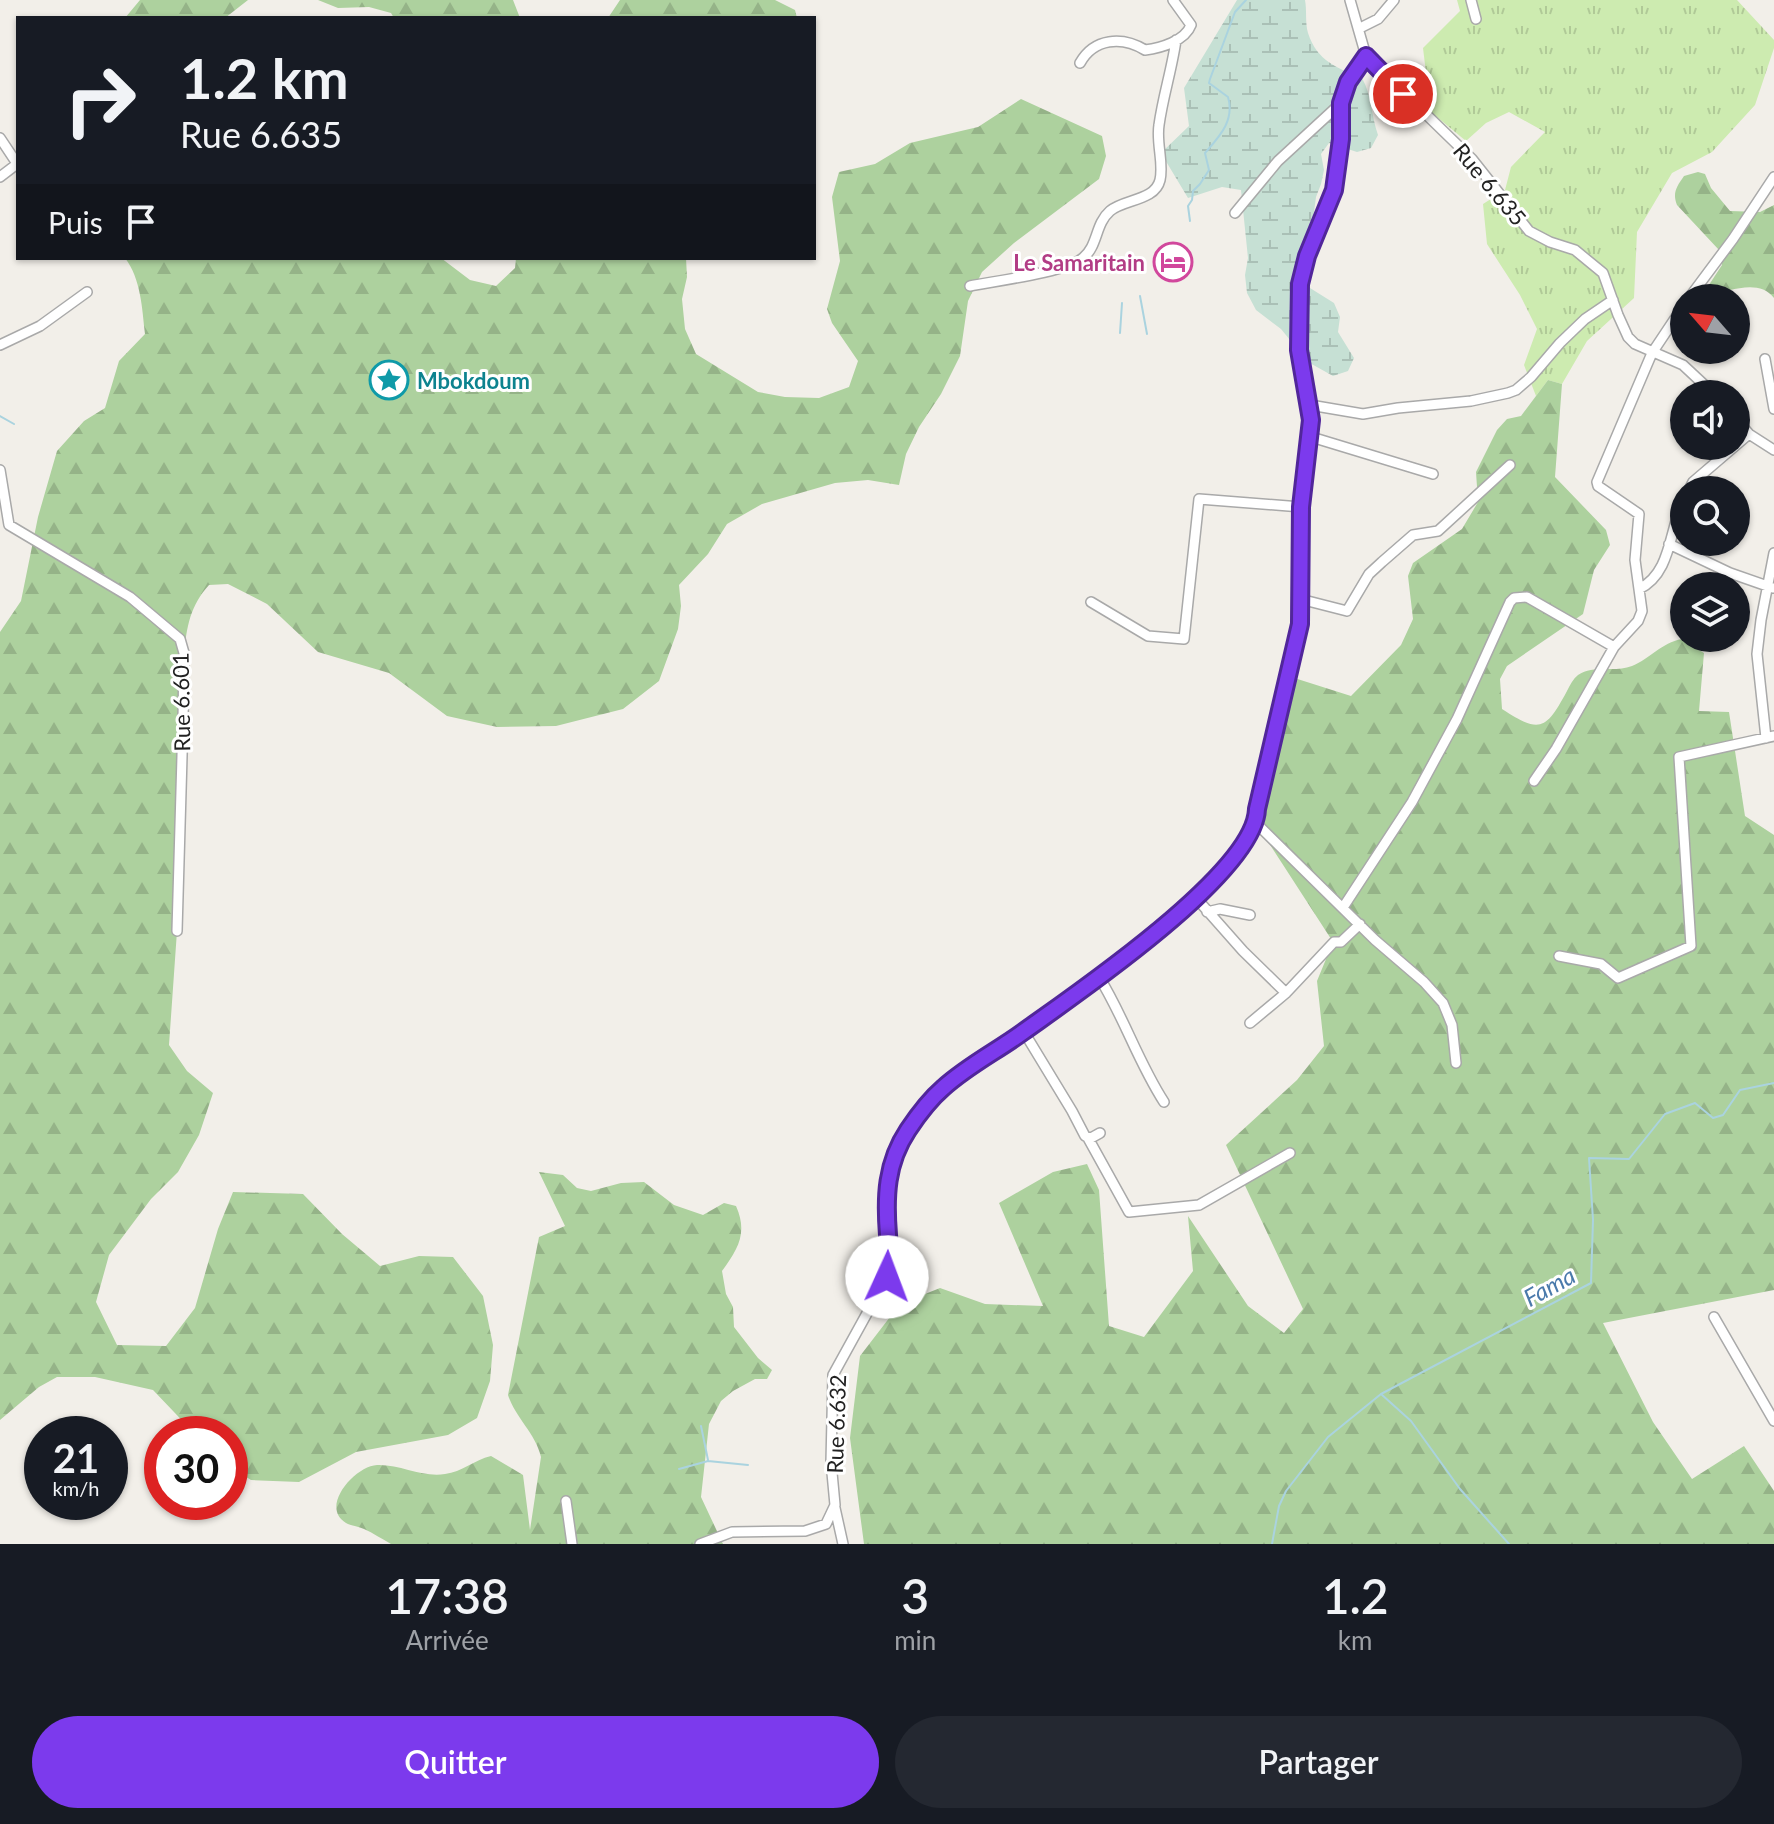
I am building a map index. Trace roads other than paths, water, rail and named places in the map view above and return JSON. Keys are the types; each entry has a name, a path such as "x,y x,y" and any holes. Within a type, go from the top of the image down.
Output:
{"street":[{"path":"1080,63 1085,54 1099,44 1117,40 1135,43 1145,50 1176,40 1189,31 1191,25 1173,0"},
{"path":"1350,0 1366,56"},
{"path":"1360,28 1378,19 1394,0"},
{"path":"1471,0 1476,19"},
{"path":"970,286 1082,260 1092,248 1101,221 1111,209 1153,192 1160,181 1159,124 1176,40"},
{"name":"Rue 6.632","path":"843,1544 831,1462 833,1375 874,1304 889,1271 887,1181 896,1149 939,1091 1099,977 1197,899 1239,853 1256,823 1300,624 1301,507 1311,420 1299,350 1300,284 1307,256 1334,190 1341,139 1341,103 1348,82 1366,56"},
{"name":"Rue 6.635","path":"1366,56 1472,159 1529,231 1575,250 1599,268 1606,276 1628,337 1652,353 1683,365 1699,380"},
{"path":"1235,213 1278,161 1341,103"},
{"path":"0,138 16,162"},
{"path":"1699,284 1772,183"},
{"path":"0,345 40,326 87,292"},
{"path":"1310,405 1363,414 1471,401 1508,393 1531,377 1585,319 1613,300"},
{"path":"1534,781 1556,749 1614,647 1638,621 1642,611 1635,560 1639,514 1598,486 1597,482 1652,353 1670,326"},
{"path":"1765,359 1774,409"},
{"path":"1750,435 1774,450"},
{"path":"1308,436 1433,474"},
{"path":"1700,476 1719,460"},
{"path":"1300,599 1347,611 1369,574 1382,562 1413,535 1438,531 1510,465"},
{"name":"Rue 6.601","path":"0,470 9,525 130,597 180,639 184,653 177,931"},
{"path":"1091,602 1148,636 1184,639 1199,499 1301,507"},
{"path":"1639,589 1655,578 1670,541"},
{"path":"1669,544 1730,573 1771,587"},
{"path":"1559,956 1601,964 1618,978 1691,946 1679,757 1770,737 1757,654 1761,620 1771,587 1774,553"},
{"path":"1344,906 1412,802 1457,719 1514,598 1527,597 1614,647"},
{"path":"1256,823 1443,1003 1452,1025 1456,1063"},
{"path":"1197,899 1286,993"},
{"path":"1207,912 1220,909 1250,915"},
{"path":"1250,1023 1286,993 1334,942 1341,942 1360,924"},
{"path":"1099,977 1115,1004 1146,1074 1164,1102"},
{"path":"1024,1032 1129,1212 1199,1205 1290,1153"},
{"path":"1088,1138 1100,1133"},
{"path":"1714,1317 1774,1421"},
{"path":"566,1501 572,1544"},
{"name":"Rue 6.632","path":"700,1544 732,1532 818,1528 826,1524 835,1505"}],"waterway":[{"path":"1190,221 1188,206 1193,191 1209,170 1205,153 1224,128 1229,114 1228,97 1209,83 1210,79 1235,12 1246,0"},
{"path":"1140,296 1147,334"},
{"path":"1120,333 1122,303"},
{"path":"0,416 14,424"},
{"name":"Fama","path":"1272,1544 1279,1506 1286,1491 1328,1437 1381,1394 1591,1283 1593,1220 1589,1158 1629,1159 1665,1114 1695,1103 1713,1118 1723,1115 1740,1090 1774,1083"},
{"path":"1381,1394 1411,1421 1460,1489 1509,1544"},
{"path":"701,1426 708,1460"},
{"path":"679,1469 708,1461 748,1465"}],"place":[{"name":"Le Samaritain","path":"1173,262"},
{"name":"Mbokdoum","path":"389,380"}]}
